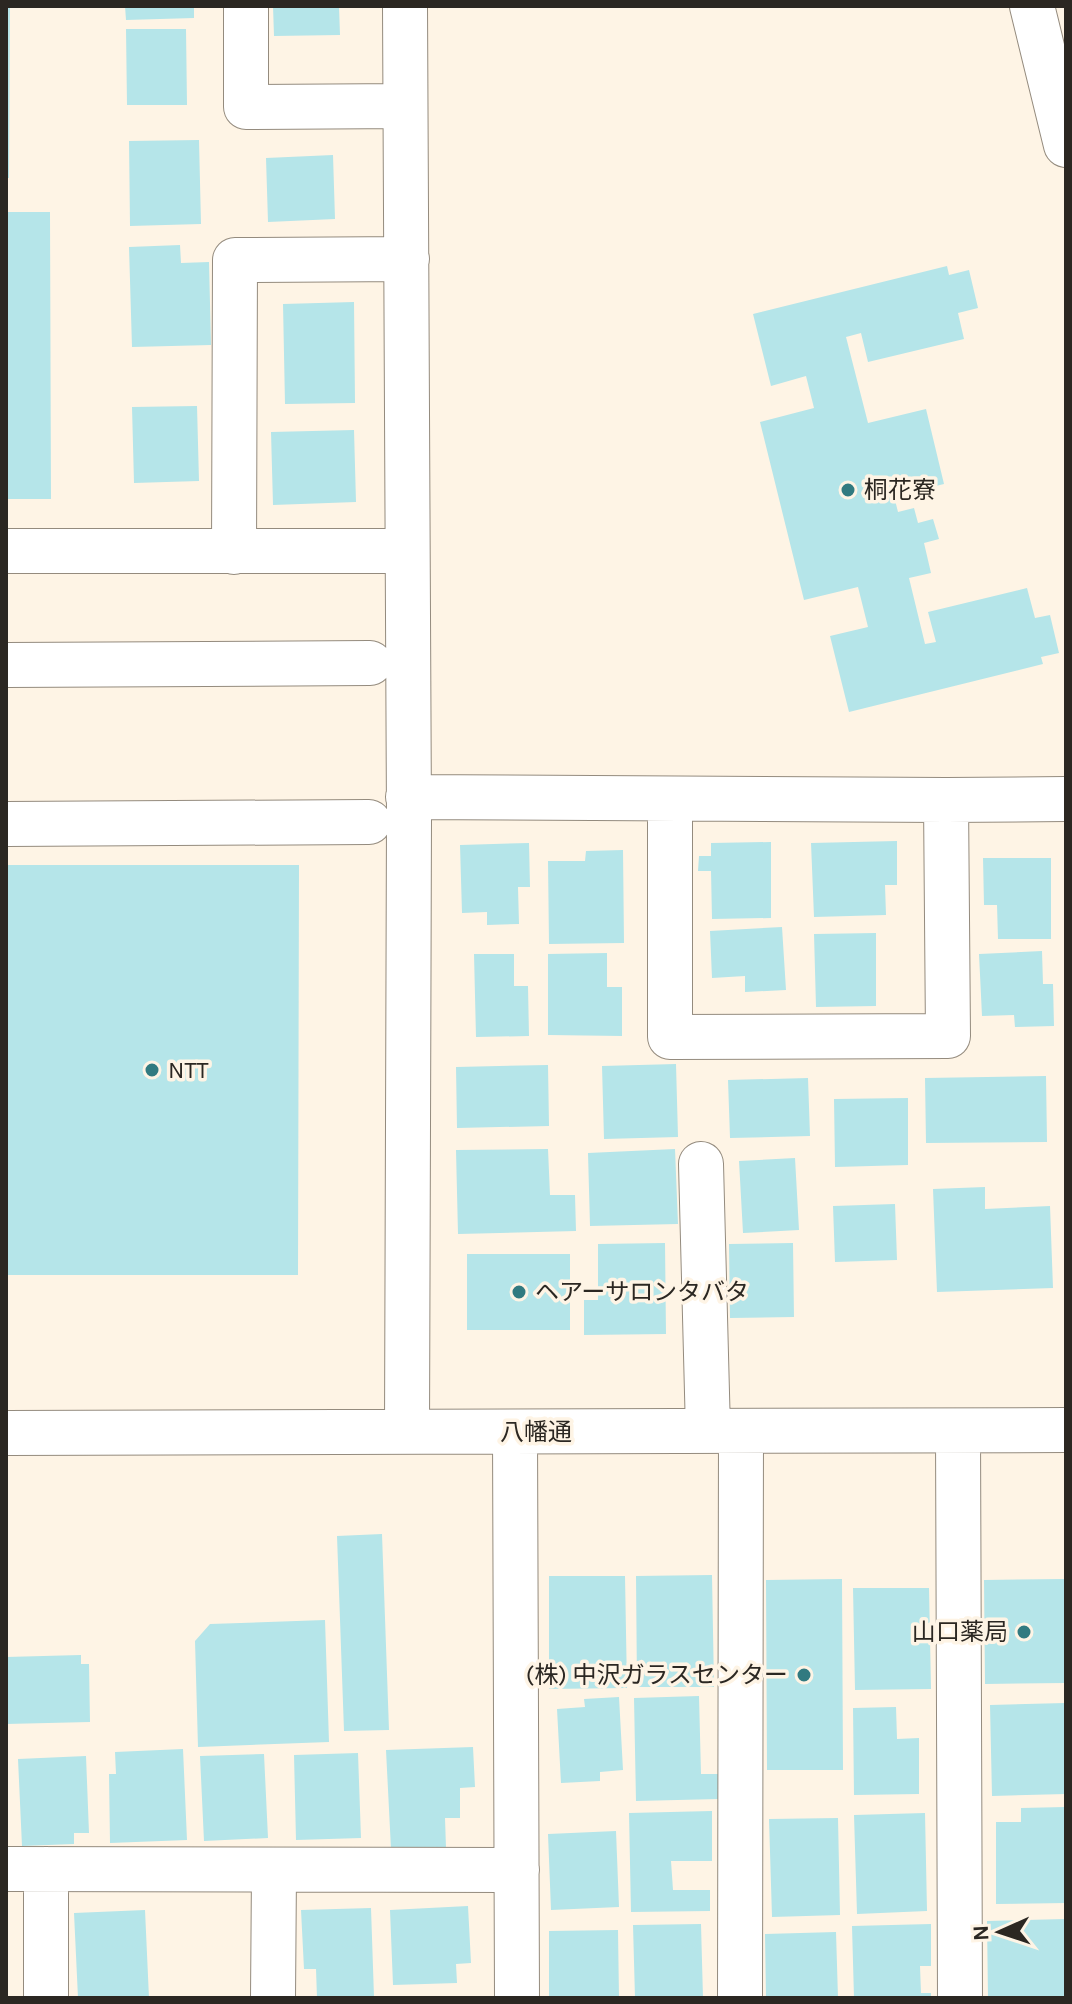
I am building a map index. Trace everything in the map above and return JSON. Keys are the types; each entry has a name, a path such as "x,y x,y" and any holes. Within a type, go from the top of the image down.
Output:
{"street":[{"path":"246,6 246,107 405,106"},
{"path":"405,6 407,1431"},
{"path":"1032,6 1066,145"},
{"path":"234,552 235,260 407,259"},
{"path":"6,551 407,551"},
{"path":"6,665 370,663"},
{"path":"408,797 1066,799"},
{"path":"670,799 670,1037 948,1036 946,800"},
{"path":"6,824 369,822"},
{"path":"701,1164 724,1431 740,1998"},
{"name":"八幡通","path":"6,1433 1066,1430"},
{"path":"958,1431 960,1998"},
{"path":"515,1432 517,1998"},
{"path":"46,1998 26,1869 517,1870"},
{"path":"273,1998 274,1871"}],"building":[{"path":"6,6 10,6 9,178 6,178"},
{"path":"125,6 194,6 194,18 126,20"},
{"path":"273,6 339,6 340,35 274,36"},
{"path":"126,29 186,29 187,105 127,105"},
{"path":"199,140 201,224 130,226 129,141"},
{"path":"333,155 335,219 268,222 266,158"},
{"path":"6,212 50,212 51,499 6,499"},
{"path":"180,245 181,263 209,262 211,345 132,347 129,247"},
{"name":"桐花寮","path":"947,266 949,275 969,270 978,308 958,313 964,339 868,362 861,333 846,337 868,423 926,409 944,484 894,496 898,512 914,508 918,523 933,519 939,539 924,543 931,573 909,578 925,644 936,642 928,612 1027,588 1035,618 1050,615 1059,653 1041,657 1043,664 849,712 830,636 868,627 858,587 804,600 760,422 814,408 806,376 771,386 753,314"},
{"path":"354,302 355,403 285,404 283,304"},
{"path":"197,406 199,481 134,483 132,407"},
{"path":"354,430 356,502 273,505 271,432"},
{"path":"897,841 897,885 885,885 886,915 814,917 811,843"},
{"path":"771,842 771,918 712,919 711,871 698,871 699,856 711,856 711,843"},
{"path":"529,843 530,887 518,887 519,924 487,925 487,912 462,913 460,845"},
{"path":"623,850 624,943 549,944 548,861 585,861 586,851"},
{"path":"983,858 1051,858 1051,939 998,939 997,905 984,905"},
{"name":"NTT","path":"6,865 299,865 298,1275 6,1275"},
{"path":"782,927 786,990 745,992 745,976 712,978 710,931"},
{"path":"876,933 876,1006 816,1007 814,934"},
{"path":"1042,951 1043,984 1053,984 1054,1026 1015,1027 1014,1015 982,1016 979,954"},
{"path":"607,953 607,987 622,987 622,1036 548,1035 548,954"},
{"path":"474,954 514,954 514,986 528,986 529,1036 476,1037"},
{"path":"676,1064 678,1137 604,1139 602,1066"},
{"path":"548,1065 549,1126 457,1128 456,1067"},
{"path":"1046,1076 1047,1142 926,1143 925,1078"},
{"path":"808,1078 810,1136 730,1138 728,1080"},
{"path":"908,1098 908,1165 835,1167 834,1099"},
{"path":"548,1149 550,1195 575,1195 576,1231 458,1234 456,1150"},
{"path":"675,1149 678,1224 590,1226 588,1153"},
{"path":"795,1158 799,1230 743,1233 739,1161"},
{"path":"985,1187 985,1209 1050,1206 1053,1288 937,1292 933,1189"},
{"path":"895,1204 897,1260 835,1262 833,1206"},
{"path":"665,1243 666,1334 584,1335 584,1300 598,1300 598,1244"},
{"path":"793,1243 794,1317 730,1318 729,1244"},
{"name":"ヘアーサロンタバタ","path":"467,1254 570,1254 570,1330 467,1330"},
{"path":"382,1534 389,1730 344,1731 337,1536"},
{"path":"712,1575 714,1687 637,1687 636,1576"},
{"path":"549,1576 625,1576 627,1688 549,1689"},
{"name":"(株) 中沢ガラスセンター","path":"842,1579 843,1770 767,1770 766,1580"},
{"name":"山口薬局","path":"1064,1579 1065,1683 985,1684 984,1580"},
{"path":"853,1588 929,1588 931,1689 855,1690"},
{"path":"325,1620 329,1742 198,1747 195,1641 210,1624"},
{"path":"81,1655 81,1664 89,1664 90,1722 6,1724 6,1657"},
{"path":"699,1696 701,1774 718,1774 719,1799 636,1801 634,1698"},
{"path":"619,1697 623,1770 600,1772 600,1781 561,1783 557,1709 585,1707 584,1699"},
{"path":"1065,1703 1066,1794 992,1796 990,1705"},
{"path":"896,1707 897,1739 919,1738 919,1794 854,1795 853,1708"},
{"path":"473,1747 475,1787 460,1788 460,1818 445,1818 446,1848 391,1849 386,1750"},
{"path":"183,1749 187,1840 110,1843 109,1774 116,1774 115,1752"},
{"path":"358,1753 361,1838 296,1840 294,1755"},
{"path":"264,1754 268,1838 204,1841 200,1756"},
{"path":"86,1756 89,1833 74,1833 74,1844 22,1846 18,1759"},
{"path":"1065,1807 1066,1903 996,1904 996,1822 1021,1822 1021,1808"},
{"path":"712,1811 712,1861 671,1861 673,1890 710,1890 710,1911 631,1912 629,1813"},
{"path":"925,1813 927,1911 857,1914 854,1815"},
{"path":"838,1818 840,1915 772,1917 769,1819"},
{"path":"616,1831 619,1907 551,1910 548,1834"},
{"path":"468,1906 471,1963 456,1964 457,1983 393,1985 390,1910"},
{"path":"371,1908 374,1997 317,1998 316,1969 304,1969 301,1910"},
{"path":"145,1910 149,1998 78,1998 74,1913"},
{"path":"1065,1919 1066,1998 988,1998 987,1921"},
{"path":"701,1924 703,1998 635,1998 633,1925"},
{"path":"931,1924 931,1966 920,1966 921,1993 931,1993 931,1998 854,1998 852,1926"},
{"path":"618,1930 619,1998 549,1998 549,1931"},
{"path":"836,1932 838,1998 766,1998 765,1934"}],"place":[{"name":"桐花寮","path":"848,490"},
{"name":"NTT","path":"152,1070"},
{"name":"ヘアーサロンタバタ","path":"519,1292"},
{"name":"山口薬局","path":"1024,1632"},
{"name":"(株) 中沢ガラスセンター","path":"804,1675"}]}
